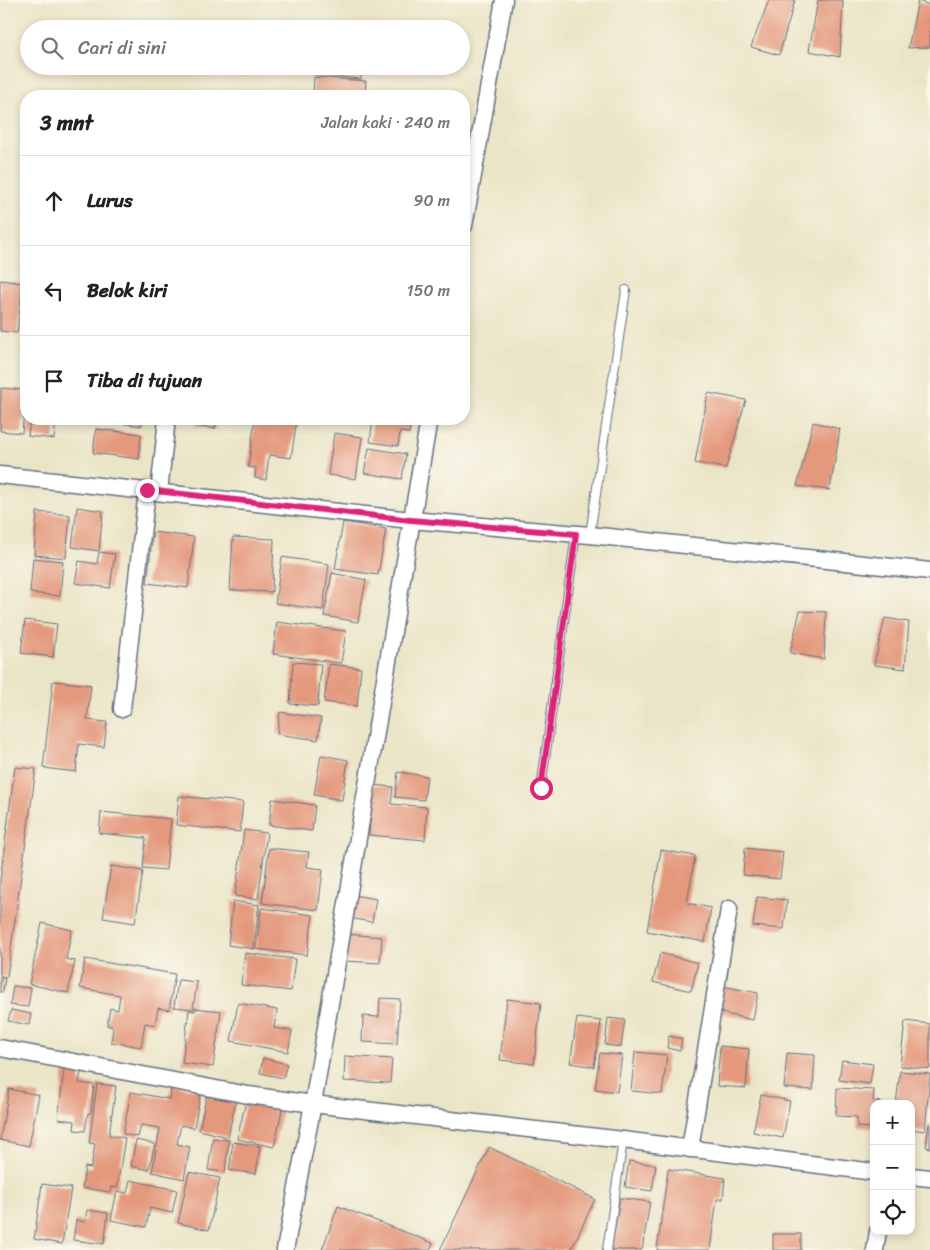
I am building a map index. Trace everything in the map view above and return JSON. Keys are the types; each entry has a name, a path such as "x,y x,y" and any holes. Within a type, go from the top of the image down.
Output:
{"street":[{"path":"470,192 504,0"},
{"path":"122,709 153,491 166,425"},
{"path":"285,1250 312,1104 428,425"},
{"path":"0,475 411,520 583,535 930,571"},
{"path":"690,1149 729,909"},
{"path":"0,1048 248,1095 870,1172"},
{"path":"915,1176 930,1178"},
{"path":"875,1250 877,1235"}],"lane":[{"path":"541,788 626,290"},
{"path":"607,1250 623,1140"}],"building":[{"path":"769,0 795,0 779,55 751,47"},
{"path":"818,0 843,0 840,57 809,51"},
{"path":"918,1 930,5 930,47 908,48"},
{"path":"322,75 361,75 361,79"},
{"path":"314,77 366,81 365,90 313,90"},
{"path":"0,280 20,283 20,308 17,333 0,331"},
{"path":"1,388 20,390 20,425 23,425 22,433 0,431"},
{"path":"708,393 746,400 726,468 695,463"},
{"path":"813,422 840,429 830,490 797,486"},
{"path":"29,425 55,425 54,439 28,436"},
{"path":"195,425 216,425 215,429"},
{"path":"254,425 296,425 291,458 269,455 266,480 255,478 256,468 248,467"},
{"path":"372,425 410,425 409,433 400,432 398,446 370,442"},
{"path":"96,429 141,434 139,459 93,453"},
{"path":"334,433 362,437 356,479 328,475"},
{"path":"369,448 406,454 402,479 364,473"},
{"path":"77,507 103,511 99,551 72,547"},
{"path":"37,512 70,515 66,558 34,555"},
{"path":"343,522 386,529 378,575 335,569"},
{"path":"153,532 194,537 188,588 147,583"},
{"path":"233,537 274,539 272,592 230,590"},
{"path":"99,552 115,554 110,588 75,583 79,561 97,564"},
{"path":"282,557 329,564 323,610 275,603"},
{"path":"33,558 63,561 60,596 30,593"},
{"path":"332,573 366,580 358,622 324,616"},
{"path":"800,611 826,612 824,659 790,653"},
{"path":"885,618 909,622 905,669 874,665"},
{"path":"25,620 57,624 53,657 21,653"},
{"path":"277,622 346,631 341,663 273,654"},
{"path":"293,662 321,664 318,706 290,704"},
{"path":"329,664 361,668 357,706 324,702"},
{"path":"53,681 91,685 87,720 107,722 104,747 79,744 76,772 43,768"},
{"path":"280,712 321,718 318,740 277,734"},
{"path":"321,755 348,760 342,800 314,795"},
{"path":"15,767 36,769 7,977 0,976 0,880"},
{"path":"398,772 427,776 424,800 395,797"},
{"path":"373,785 393,787 391,804 427,807 425,840 369,835"},
{"path":"179,796 243,802 240,832 176,825"},
{"path":"272,799 315,805 312,831 269,825"},
{"path":"101,812 171,819 166,870 143,868 146,838 99,833"},
{"path":"244,830 267,833 258,899 235,896"},
{"path":"269,848 309,852 307,867 323,869 318,910 262,903"},
{"path":"745,848 783,852 780,879 743,875"},
{"path":"661,850 695,856 687,903 711,908 705,942 647,931"},
{"path":"111,866 143,871 135,923 103,918"},
{"path":"353,895 376,899 372,922 349,918"},
{"path":"757,897 787,900 784,929 753,926"},
{"path":"233,901 259,905 254,949 228,945"},
{"path":"261,908 313,915 307,955 256,949"},
{"path":"42,923 72,930 66,959 75,961 68,993 29,984"},
{"path":"346,934 382,937 380,963 345,961"},
{"path":"245,953 295,959 291,991 241,985"},
{"path":"660,953 698,963 691,991 653,982"},
{"path":"85,959 175,974 169,1010 158,1008 155,1025 145,1023 141,1047 111,1042 113,1027 107,1025 110,1008 118,1010 120,995 80,988"},
{"path":"0,978 5,978 3,992 0,992"},
{"path":"178,980 197,982 193,1009 174,1007"},
{"path":"13,986 31,988 28,1007 10,1005"},
{"path":"722,986 758,993 753,1020 717,1012"},
{"path":"380,998 400,999 397,1044 362,1042 363,1016 379,1017"},
{"path":"507,999 541,1003 534,1064 500,1060"},
{"path":"238,1003 277,1010 274,1028 292,1031 288,1052 231,1041"},
{"path":"195,1008 221,1011 213,1067 182,1063 189,1010 195,1011"},
{"path":"11,1010 31,1014 29,1025 8,1021"},
{"path":"577,1018 601,1021 594,1067 570,1063"},
{"path":"608,1018 625,1020 621,1047 605,1045"},
{"path":"905,1021 930,1024 930,1069 900,1066"},
{"path":"669,1036 682,1039 680,1051 667,1048"},
{"path":"720,1046 749,1049 746,1088 717,1086"},
{"path":"635,1052 667,1055 662,1094 631,1091"},
{"path":"600,1053 622,1055 617,1092 595,1089"},
{"path":"787,1053 815,1055 813,1090 784,1088"},
{"path":"345,1056 392,1059 390,1083 344,1081"},
{"path":"263,1058 287,1064 283,1078 260,1073"},
{"path":"842,1060 873,1064 870,1084 839,1080"},
{"path":"64,1069 81,1071 79,1083 94,1085 91,1113 88,1113 85,1131 74,1130 75,1121 58,1119"},
{"path":"900,1071 930,1074 925,1131 915,1130 915,1100 896,1100"},
{"path":"97,1084 116,1086 109,1135 125,1138 117,1188 111,1187 110,1192 82,1188 85,1167 91,1168 95,1144 89,1143"},
{"path":"172,1085 201,1091 194,1128 181,1125 177,1144 190,1147 184,1179 152,1172 160,1128 141,1125 138,1137 123,1134 131,1092 169,1099"},
{"path":"837,1088 874,1090 873,1100 870,1100 870,1128 857,1127 857,1117 836,1116"},
{"path":"9,1089 39,1095 29,1146 0,1140"},
{"path":"207,1094 236,1100 228,1137 199,1130"},
{"path":"761,1095 790,1101 783,1138 753,1132"},
{"path":"247,1097 283,1105 274,1147 237,1139"},
{"path":"930,1123 930,1148 926,1147"},
{"path":"213,1138 229,1140 225,1172 208,1170"},
{"path":"136,1140 155,1144 149,1170 131,1166"},
{"path":"233,1142 260,1146 256,1174 229,1170"},
{"path":"489,1147 595,1199 571,1250 440,1250"},
{"path":"629,1161 656,1165 652,1191 625,1187"},
{"path":"668,1169 725,1178 723,1199 717,1199 710,1250 657,1250"},
{"path":"189,1172 220,1178 209,1230 178,1223"},
{"path":"130,1180 177,1190 172,1213 150,1208 146,1227 111,1220 117,1191 127,1193"},
{"path":"42,1184 71,1188 62,1244 34,1239"},
{"path":"620,1198 650,1202 642,1250 611,1250"},
{"path":"338,1206 433,1243 430,1250 322,1250"},
{"path":"87,1210 108,1213 104,1244 73,1240 76,1220 85,1222"},
{"path":"773,1234 801,1234 801,1250 773,1250"}],"route":[{"path":"147,490 411,520 576,534 541,788"}]}
